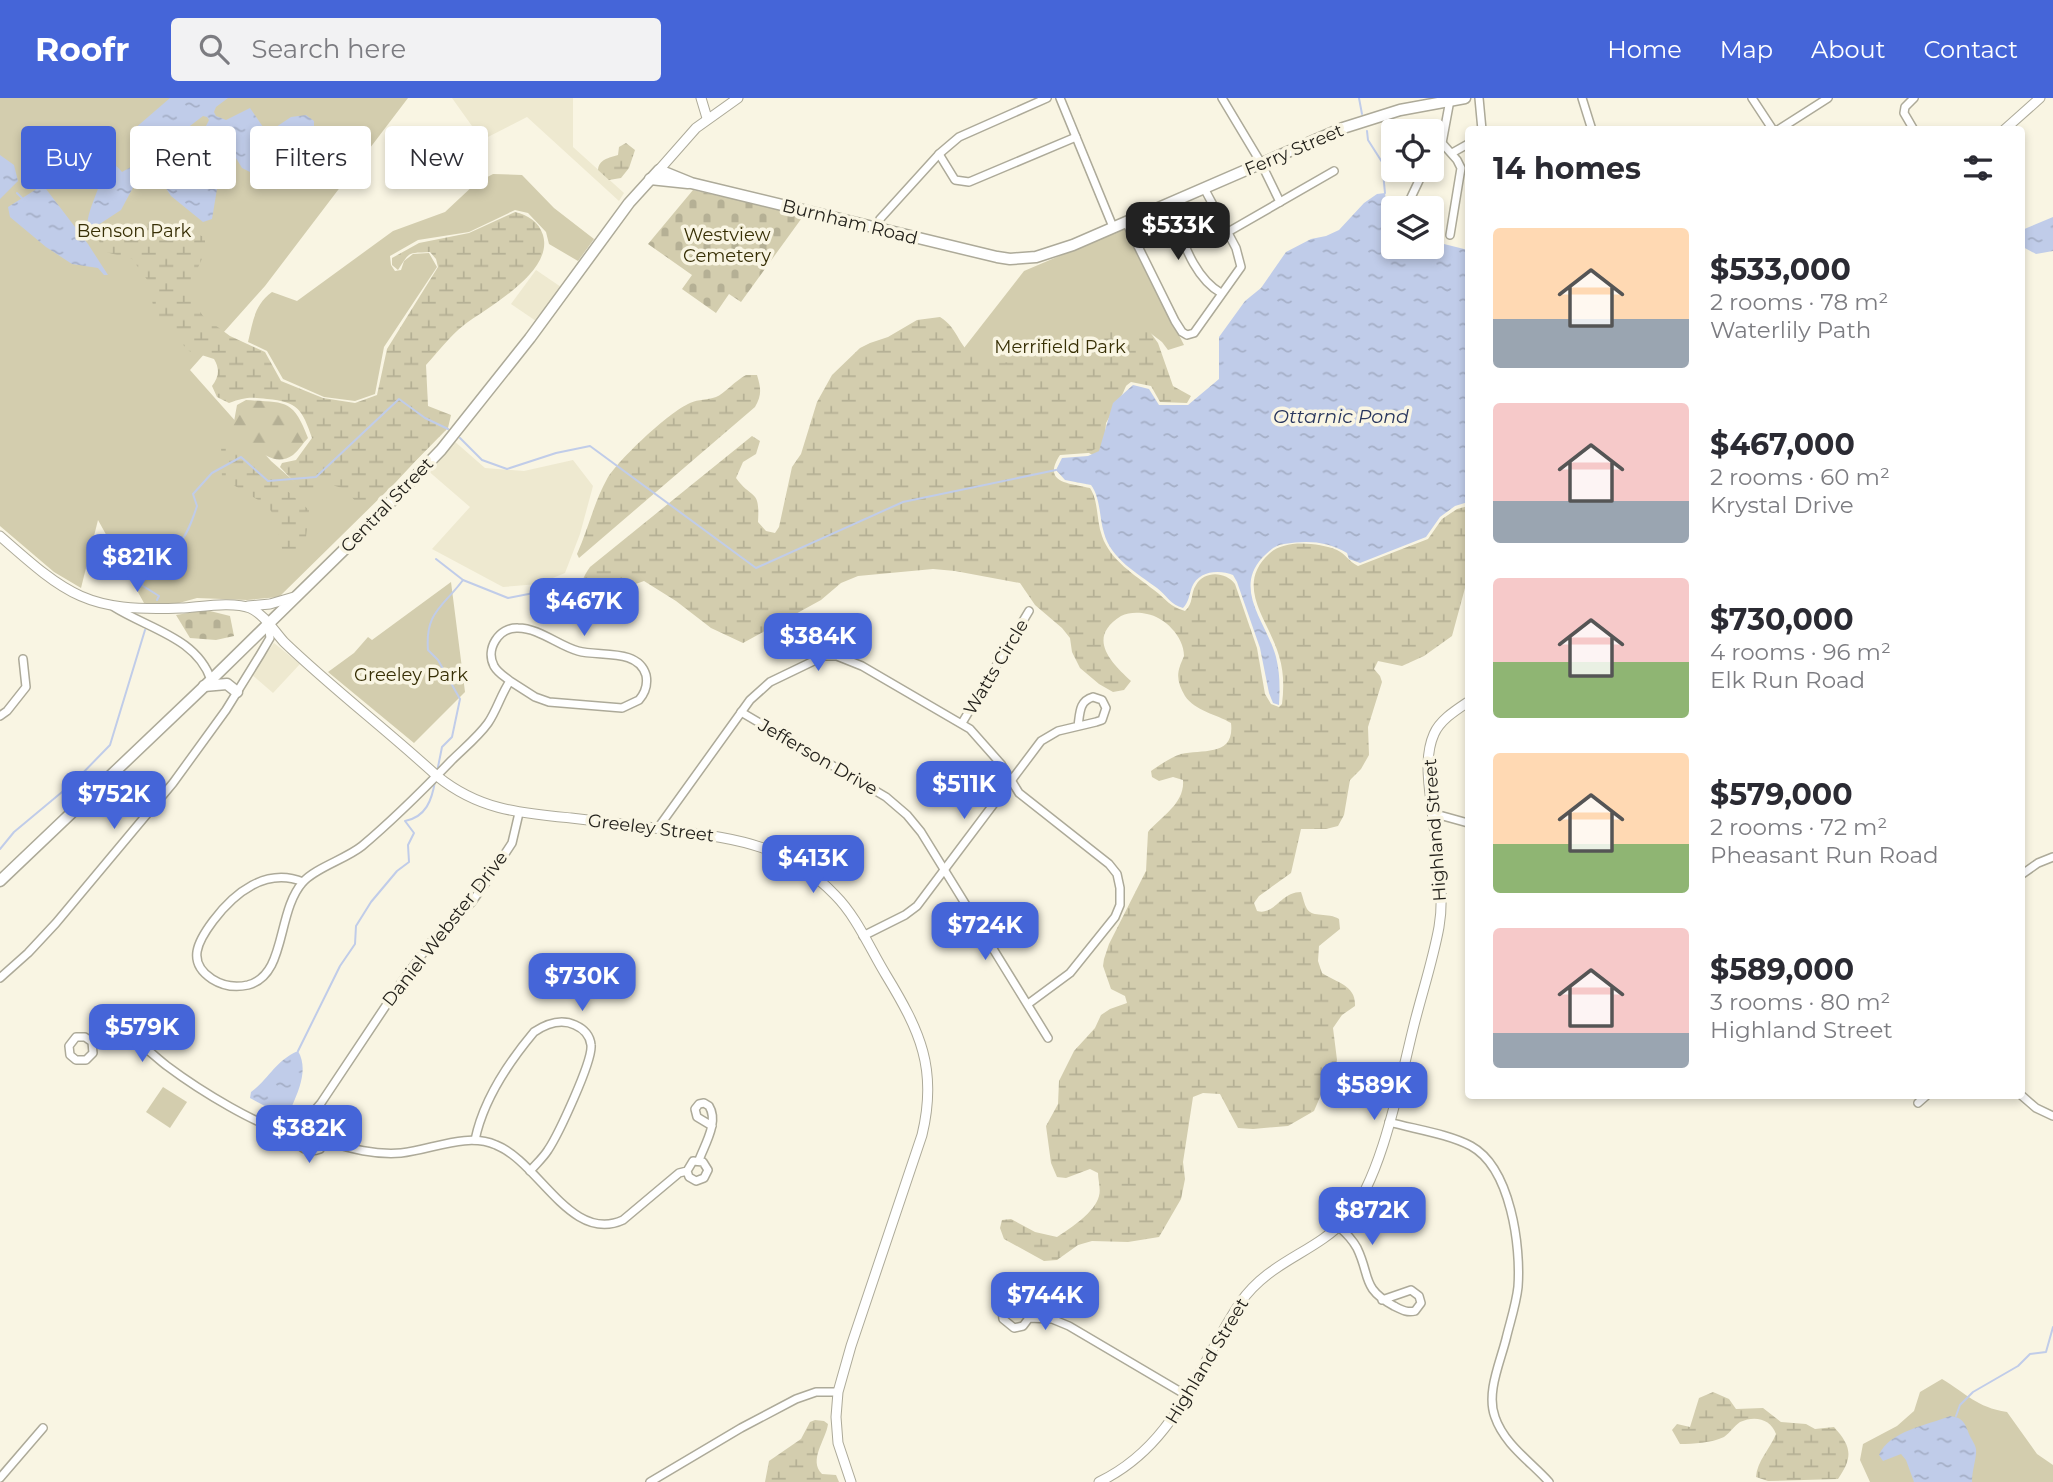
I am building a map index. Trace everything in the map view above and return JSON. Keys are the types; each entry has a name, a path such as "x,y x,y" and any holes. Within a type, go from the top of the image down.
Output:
{"main road":[{"name":"Ferry Street","path":"1010,259 1055,252 1370,119 1416,106 1465,98"},
{"name":"Central Street","path":"0,881 208,683 355,539 441,450 530,338 629,203 659,170"},
{"name":"Burnham Road","path":"659,170 691,183 1010,259"},
{"name":"Burnham Road","path":"650,179 691,183"},
{"path":"208,683 228,684 237,692"}],"street":[{"path":"704,98 707,118"},
{"name":"Central Street","path":"659,170 707,118 738,98"},
{"path":"877,228 880,219 958,137 1047,98"},
{"path":"1060,98 1113,227"},
{"path":"1222,98 1261,163 1280,202"},
{"path":"1479,98 1482,126"},
{"path":"1582,98 1591,126"},
{"path":"1752,98 1770,126"},
{"path":"1784,126 1828,98"},
{"path":"1911,126 1904,117 1904,110 1914,98"},
{"path":"2008,126 2040,98"},
{"path":"1444,132 1450,100"},
{"path":"939,154 955,180 969,181 1076,137"},
{"path":"1444,145 1461,168 1450,235"},
{"path":"1452,153 1465,146"},
{"path":"1228,232 1334,171"},
{"path":"1126,222 1175,321 1182,332 1188,335 1194,333 1241,267 1228,232 1204,188"},
{"path":"1168,204 1198,271 1206,284 1221,293"},
{"path":"0,536 43,574 66,589 114,607 174,638 193,651 206,666 208,683"},
{"path":"114,607 243,607 270,604 294,597"},
{"name":"Greeley Street","path":"243,607 255,611 284,641 437,776 467,797 519,813 658,828 743,841 782,856 815,878 836,896 854,919 917,1030 925,1055 929,1095 922,1135 838,1392 838,1443 851,1482"},
{"name":"Watts Circle","path":"962,723 1029,611"},
{"path":"0,978 38,943 160,799 211,732 270,638 268,623"},
{"path":"519,628 578,651 631,659 643,668 647,683 639,701 630,707 618,708 543,701 510,681 494,665 492,650 501,634 519,628"},
{"path":"658,828 754,695 770,682 811,661 830,655 862,666 962,723 985,744 1019,793 1100,856 1114,869 1119,879 1121,894 1115,917 1070,973 1028,1004"},
{"path":"0,716 26,687 23,659"},
{"path":"303,882 288,878 262,881 233,897 200,940 196,959 202,971 219,983 231,986 251,984 263,978 274,961 287,912 303,882 361,846 437,776 488,723 499,697 510,681"},
{"path":"863,936 917,906 1046,737 1058,731 1096,722 1104,717 1106,708 1102,700 1093,697 1084,701 1078,726"},
{"name":"Highland Street","path":"1099,1482 1130,1464 1150,1447 1167,1427 1251,1289 1271,1270 1339,1227 1360,1200 1376,1163 1389,1122 1441,914 1441,887 1428,771 1429,750 1434,733 1449,715 1465,704"},
{"name":"Jefferson Drive","path":"741,712 875,790 897,806 921,832 1048,1038"},
{"name":"Daniel Webster Drive","path":"296,1134 315,1111 377,1017 432,941 471,903 487,881 512,843 519,813"},
{"path":"1432,813 1465,822"},
{"path":"2025,871 2053,857"},
{"path":"475,1140 486,1104 534,1032 558,1022 570,1023 582,1029 591,1043 589,1060 557,1135 530,1171"},
{"path":"92,1042 112,1035 129,1037 206,1093 275,1129 296,1134 299,1144 307,1150 320,1149 326,1141 327,1131 315,1111"},
{"path":"2025,1098 2036,1108 2053,1116"},
{"path":"1918,1103 1923,1099"},
{"path":"1389,1122 1470,1146 1486,1158 1502,1184 1518,1254 1518,1276 1517,1294 1494,1387 1494,1416 1512,1444 1549,1482"},
{"path":"699,1160 712,1126"},
{"path":"326,1141 359,1150 387,1153 422,1150 475,1140 494,1144 507,1150 576,1216 586,1222 605,1224 623,1220 679,1173 687,1171"},
{"path":"699,1160 707,1167 707,1174 704,1178 693,1180 687,1171 691,1162 699,1160"},
{"path":"1339,1227 1353,1242 1369,1285 1382,1300 1408,1312 1418,1309 1421,1303 1419,1296 1411,1290 1382,1300"},
{"path":"1011,1300 1020,1300 1030,1309 1030,1318 1023,1326 1014,1328 1003,1319 1002,1310 1011,1300"},
{"path":"1030,1318 1052,1319 1069,1326 1186,1395"},
{"path":"650,1482 796,1399 816,1392 838,1392"},
{"path":"0,1478 43,1428"}],"shaded area":[{"path":"452,98 573,98 573,147 624,193 619,201 527,117 488,137 488,126 472,126"},
{"path":"536,270 561,287 536,321 511,304"},
{"path":"453,440 485,468 524,471 573,460 593,486 580,534 565,573 538,584 503,587 432,549 470,507 426,469"},
{"path":"274,643 300,664 273,693 251,674"}],"green space":[{"name":"Benson Park","path":"0,98 408,98 371,147 371,126 250,126 250,189 339,189 265,286 190,370 271,461 296,483 444,430 395,483 279,597 247,600 197,598 179,603 144,603 98,520 81,588 54,572 0,526"},
{"path":"626,143 635,150 629,168 621,178 609,180 598,170 600,163 618,155 619,147"},
{"path":"493,174 522,175 554,208 594,239 578,261 549,244 546,232 528,213 515,210 469,232 418,240 390,256 395,271 401,270 404,261 413,254 429,253 437,267 384,347 375,394 355,401 324,397 283,379 267,351 248,342 258,308 272,292 297,301 393,231 445,212 470,189 488,189 488,177"},
{"name":"Westview Cemetery","path":"693,190 804,215 741,302 729,294 716,313 682,289 692,275 648,244"},
{"path":"515,212 532,220 541,230 544,249 539,262 517,287 459,329 426,365 428,406 451,415 448,428 376,501 366,505 356,502 345,489 329,484 317,496 300,488 280,467 282,463 296,460 312,438 302,414 292,405 277,400 248,398 229,403 217,397 212,386 218,373 214,359 189,351 155,315 148,281 132,259 102,251 98,237 133,221 176,228 205,237 205,252 186,294 204,317 230,336 265,352 281,381 323,398 355,403 377,395 387,349 438,267 430,252 410,255 398,270 392,265 392,258 419,243 469,233"},
{"name":"Merrifield Park","path":"1125,228 1184,345 1168,350 1149,332 1123,393 1106,423 1104,450 1096,457 946,371 1024,271"},
{"path":"940,317 951,327 967,351 979,359 995,362 1037,359 1093,334 1118,331 1150,332 1158,343 1173,386 1191,396 1187,403 1160,402 1151,386 1131,382 1111,403 1097,448 1088,453 1060,455 1054,472 1056,477 1067,483 1090,488 1106,545 1124,566 1172,605 1185,611 1190,605 1196,585 1210,575 1221,575 1235,584 1257,648 1265,694 1271,704 1279,707 1282,704 1283,692 1281,662 1254,591 1254,578 1259,565 1270,553 1293,544 1312,544 1337,550 1358,566 1428,539 1442,519 1465,507 1465,588 1452,636 1424,656 1402,666 1378,661 1374,669 1382,682 1368,727 1369,755 1361,769 1350,780 1344,815 1338,826 1301,829 1291,873 1259,896 1254,903 1257,911 1263,912 1288,896 1301,892 1310,912 1339,919 1340,929 1319,946 1318,961 1322,973 1349,989 1355,1006 1342,1015 1333,1028 1337,1060 1334,1073 1326,1083 1314,1111 1288,1126 1238,1128 1220,1094 1203,1093 1193,1097 1183,1162 1185,1179 1181,1199 1159,1237 1128,1242 1092,1241 1078,1245 1057,1260 1044,1261 1004,1239 1000,1228 1002,1220 1011,1219 1035,1232 1057,1237 1082,1219 1097,1202 1100,1190 1098,1173 1090,1169 1066,1178 1057,1177 1051,1163 1046,1126 1058,1104 1059,1081 1074,1051 1095,1028 1101,1015 1127,1003 1125,996 1111,989 1103,966 1104,959 1146,871 1148,832 1172,809 1183,788 1183,780 1173,777 1159,781 1152,777 1151,771 1181,754 1208,751 1223,746 1231,734 1231,723 1194,705 1183,692 1178,674 1184,656 1177,635 1160,619 1144,613 1121,616 1111,624 1105,633 1105,650 1131,681 1124,690 1113,692 1080,668 1072,652 1070,638 1035,605 1020,583 955,571 933,569 858,576 841,583 821,600 743,643 711,628 644,581 630,586 619,596 620,606 607,624 588,618 582,612 580,603 581,585 590,567 752,436 760,441 756,454 743,462 736,478 756,499 758,522 766,531 775,533 779,527 792,467 801,454 817,402 832,375 860,348 888,337 917,320"},
{"path":"746,375 757,375 760,395 755,407 579,558 577,554 598,497 607,479 622,460 657,426 681,408 719,395"},
{"path":"246,400 286,405 303,425 308,438 293,455 284,459 268,457 233,427 237,405"},
{"path":"228,441 309,510 305,546 299,551 282,549 275,518 268,506 222,478 221,445"},
{"name":"Greeley Park","path":"451,582 465,692 414,743 328,672 354,653 368,637 372,640"},
{"path":"206,610 230,616 234,636 216,640 190,638 176,615"},
{"path":"163,1087 187,1102 170,1128 146,1112"},
{"path":"1942,1379 1979,1403 2007,1412 2037,1454 2053,1465 2053,1482 1870,1482 1860,1460 1863,1444 1897,1426 1914,1411 1920,1392"},
{"path":"1713,1392 1729,1399 1736,1409 1763,1408 1781,1422 1806,1424 1815,1429 1834,1427 1844,1440 1848,1452 1846,1464 1838,1479 1768,1481 1756,1477 1776,1434 1770,1425 1762,1420 1740,1422 1724,1437 1714,1441 1680,1444 1672,1430 1677,1424 1690,1427 1699,1398"},
{"path":"815,1420 828,1424 817,1456 818,1468 822,1474 836,1475 839,1482 765,1482 769,1461 801,1439 810,1422"}],"water":[{"path":"170,98 228,98 216,107 216,116 226,120 250,108 262,126 250,126 250,172 242,168 236,158 236,126 206,126 209,120 203,116 190,126 138,126"},
{"path":"306,115 314,121 314,126 278,126 291,117"},
{"path":"0,155 14,165 18,181 0,199"},
{"path":"116,165 122,172 130,168 130,189 132,189 121,210 92,229 87,229 98,189 116,189"},
{"path":"37,189 46,189 108,275 104,275 98,268 72,264 46,247 10,217 8,207"},
{"path":"166,189 217,189 212,219 203,222 171,196"},
{"name":"Ottarnic Pond","path":"1385,193 1385,196 1381,196 1381,259 1444,259 1444,244 1465,249 1465,503 1455,506 1440,517 1426,537 1360,563 1349,559 1347,553 1339,549 1309,542 1278,546 1262,558 1254,570 1251,594 1276,657 1279,705 1273,703 1269,693 1260,648 1233,575 1215,572 1204,575 1195,582 1183,608 1175,605 1112,550 1104,533 1098,502 1091,485 1065,480 1056,470 1062,458 1088,456 1099,451 1113,403 1133,385 1149,389 1159,405 1188,405 1219,379 1219,337 1245,301 1261,288 1286,252 1311,239 1339,230 1364,203 1377,194"},
{"path":"2053,217 2053,251 2036,254 2025,248 2025,229"},
{"path":"298,1051 303,1071 292,1106 278,1113 250,1098 251,1092 278,1065"},
{"path":"1950,1416 1964,1423 1976,1447 1972,1482 1914,1482 1901,1454 1883,1461 1879,1455 1891,1440 1900,1434"}],"waterway":[{"path":"1359,98 1362,114"},
{"path":"1367,131 1368,140 1382,162 1385,193"},
{"path":"17,193 22,198"},
{"path":"157,600 159,596 143,586 138,566 162,557 178,545 197,506 193,494 212,473 241,457 268,481 316,477 399,399 425,418 448,429"},
{"path":"460,438 482,460 507,469 556,453 590,446 756,568 903,502 1056,470"},
{"path":"436,559 463,580 508,598 549,590 569,580 583,580"},
{"path":"437,772 442,747 452,737 460,699 438,660 428,650 429,627 437,611 463,580"},
{"path":"0,849 14,832 74,782 110,745 145,630"},
{"path":"298,1051 340,966 355,944 356,926 371,902 397,871 409,862 408,845 414,833 405,821 418,816 427,807 435,781"},
{"path":"1956,1416 1960,1405 1973,1392 2018,1366 2030,1354 2046,1352 2053,1327"}]}
